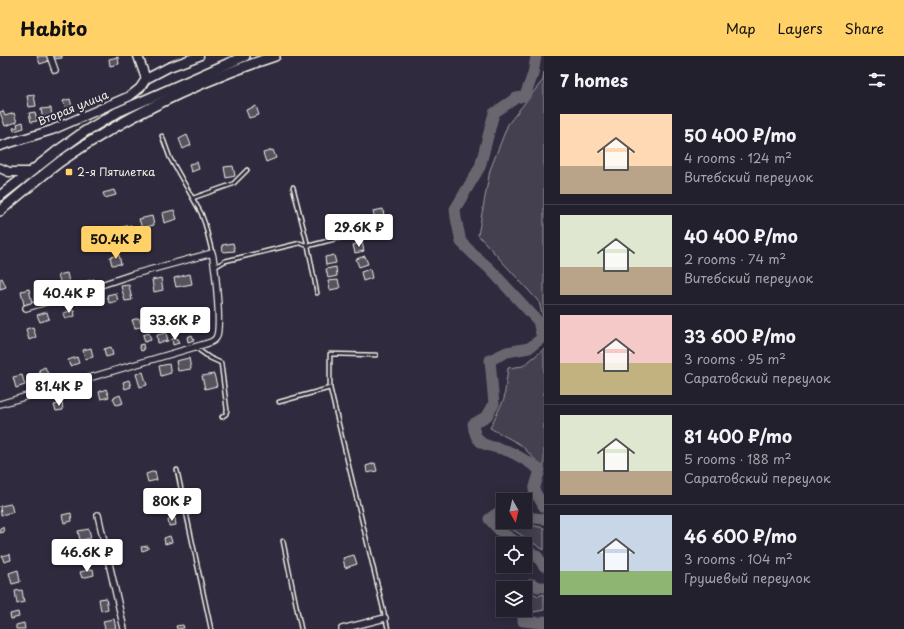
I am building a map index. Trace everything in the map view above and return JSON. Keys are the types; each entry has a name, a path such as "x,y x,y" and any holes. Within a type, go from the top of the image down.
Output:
{"highway":[{"path":"0,196 84,132 118,112 245,56"},
{"path":"0,211 62,161 145,111 238,68 275,56"}],"main road":[{"path":"138,56 146,79 169,67 199,56"},
{"name":"Вторая улица","path":"0,146 52,130 130,96 140,88 146,79"},
{"path":"0,168 9,172 30,172"}],"street":[{"path":"50,56 55,70"},
{"path":"0,404 209,343 216,338 218,322 215,267 212,253 131,275 26,308"},
{"path":"98,515 124,629"},
{"path":"342,629 385,618"}],"lane":[{"path":"162,136 170,158 193,198 205,224 212,253"},
{"path":"193,198 233,184 247,170"},
{"path":"293,187 318,293"},
{"path":"215,267 225,261 300,243 308,246 374,229"},
{"path":"194,347 210,358 221,363 226,410 226,414 222,417"},
{"path":"376,355 330,354 330,388 388,629"},
{"path":"279,402 330,388"},
{"path":"178,470 211,629"},
{"path":"283,541 301,629"}],"shaded area":[{"path":"544,72 544,321 539,302 478,235 490,170 508,124 543,80"},
{"path":"544,349 544,469 521,445 490,428 504,399 508,368 523,366"},
{"path":"532,525 544,528 544,550 532,542 532,537 524,537 512,529 532,529"},
{"path":"532,593 538,596 544,594 544,610 534,612 532,608"}],"building":[{"path":"37,56 47,56 49,61 40,64"},
{"path":"53,56 62,56 62,58 54,59"},
{"path":"118,57 119,64 110,66 109,59"},
{"path":"34,95 36,106 29,107 27,96"},
{"path":"70,99 72,107 66,109 63,101"},
{"path":"256,106 259,115 249,118 246,110"},
{"path":"51,108 52,119 43,120 41,109"},
{"path":"3,111 5,116 14,113 17,122 5,126 0,112"},
{"path":"35,112 37,121 31,122 29,113"},
{"path":"23,122 24,128 14,131 13,128 18,127 17,124"},
{"path":"187,135 191,145 183,149 179,139"},
{"path":"273,150 276,158 266,162 263,153"},
{"path":"197,162 199,169 191,172 189,164"},
{"path":"233,166 235,176 226,178 224,167"},
{"path":"114,190 116,195 105,198 103,193"},
{"path":"383,209 384,218 375,220 373,211"},
{"path":"174,210 177,219 164,223 162,213"},
{"path":"152,216 154,225 142,228 139,219"},
{"path":"131,225 133,234 124,236 122,227"},
{"path":"116,238 117,247 108,248 107,239"},
{"path":"362,242 364,251 355,253 353,245"},
{"path":"233,243 235,251 223,252 222,245"},
{"path":"119,255 121,264 112,265 110,257"},
{"path":"334,255 336,263 326,265 325,257"},
{"path":"365,256 368,264 359,267 356,259"},
{"path":"336,267 337,276 328,278 326,269"},
{"path":"370,269 372,278 363,281 361,272"},
{"path":"67,273 69,282 61,284 58,275"},
{"path":"190,274 192,284 176,287 174,278"},
{"path":"2,278 6,287 0,289 0,279"},
{"path":"161,278 163,290 154,292 152,280"},
{"path":"94,279 96,283 77,288 76,284"},
{"path":"338,280 340,288 330,290 328,281"},
{"path":"129,285 132,300 125,301 121,286"},
{"path":"29,289 32,303 24,305 21,291"},
{"path":"50,290 51,297 47,298 46,291"},
{"path":"116,293 118,301 109,303 107,295"},
{"path":"74,310 75,316 65,319 63,313"},
{"path":"47,312 49,319 40,322 37,315"},
{"path":"139,318 141,327 135,328 132,320"},
{"path":"33,327 36,337 29,340 26,329"},
{"path":"149,333 151,340 145,342 143,335"},
{"path":"166,333 168,341 158,343 157,335"},
{"path":"192,335 194,340 188,342 187,337"},
{"path":"177,338 179,343 173,345 172,339"},
{"path":"143,344 144,350 141,351 139,345"},
{"path":"111,347 113,355 106,357 104,349"},
{"path":"91,348 93,357 85,359 83,350"},
{"path":"77,357 79,363 70,366 68,360"},
{"path":"189,358 191,369 178,371 176,361"},
{"path":"169,364 171,373 161,376 159,366"},
{"path":"45,367 48,374 41,377 39,370"},
{"path":"143,372 147,385 140,387 136,374"},
{"path":"214,374 217,386 205,389 202,376"},
{"path":"22,375 25,385 16,388 13,377"},
{"path":"129,380 131,387 125,389 123,382"},
{"path":"106,389 109,397 101,399 99,392"},
{"path":"120,395 123,403 116,405 113,398"},
{"path":"62,403 63,410 56,411 54,405"},
{"path":"375,463 377,471 367,473 366,466"},
{"path":"155,471 157,480 148,482 146,474"},
{"path":"171,502 172,509 165,510 164,504"},
{"path":"11,504 13,512 1,515 0,506"},
{"path":"71,513 72,521 64,523 62,515"},
{"path":"175,518 176,525 169,526 168,520"},
{"path":"3,527 4,532 0,533 0,528"},
{"path":"89,529 91,538 80,540 78,531"},
{"path":"170,536 172,542 165,544 164,538"},
{"path":"148,546 148,549 142,551 141,547"},
{"path":"10,554 11,560 4,562 2,556"},
{"path":"354,555 357,564 345,568 343,558"},
{"path":"93,569 94,575 82,578 80,572"},
{"path":"18,570 20,582 12,584 9,573"},
{"path":"22,590 24,602 17,604 15,591"},
{"path":"106,598 108,609 101,611 99,599"},
{"path":"18,612 19,617 11,619 10,614"},
{"path":"114,619 116,629 105,629 103,621"},
{"path":"24,623 25,629 16,629 16,625"},
{"path":"183,625 184,628 177,629 176,626"}],"waterway":[{"path":"536,56 533,74 525,96 516,98 494,113 480,167 455,209 461,242 489,268 538,321 542,338 529,348 507,352 490,360 494,404 487,416 473,424 477,438 480,442 508,451 540,470 534,490 544,507"},
{"path":"496,514 489,519 496,527"},
{"path":"532,518 544,519"},
{"path":"498,529 509,537"},
{"path":"532,553 537,556 544,566"},
{"path":"532,584 538,587 544,587"},
{"path":"523,617 523,621 542,623 544,621"}],"place":[{"name":"2-я Пятилетка","path":"69,172"}]}
